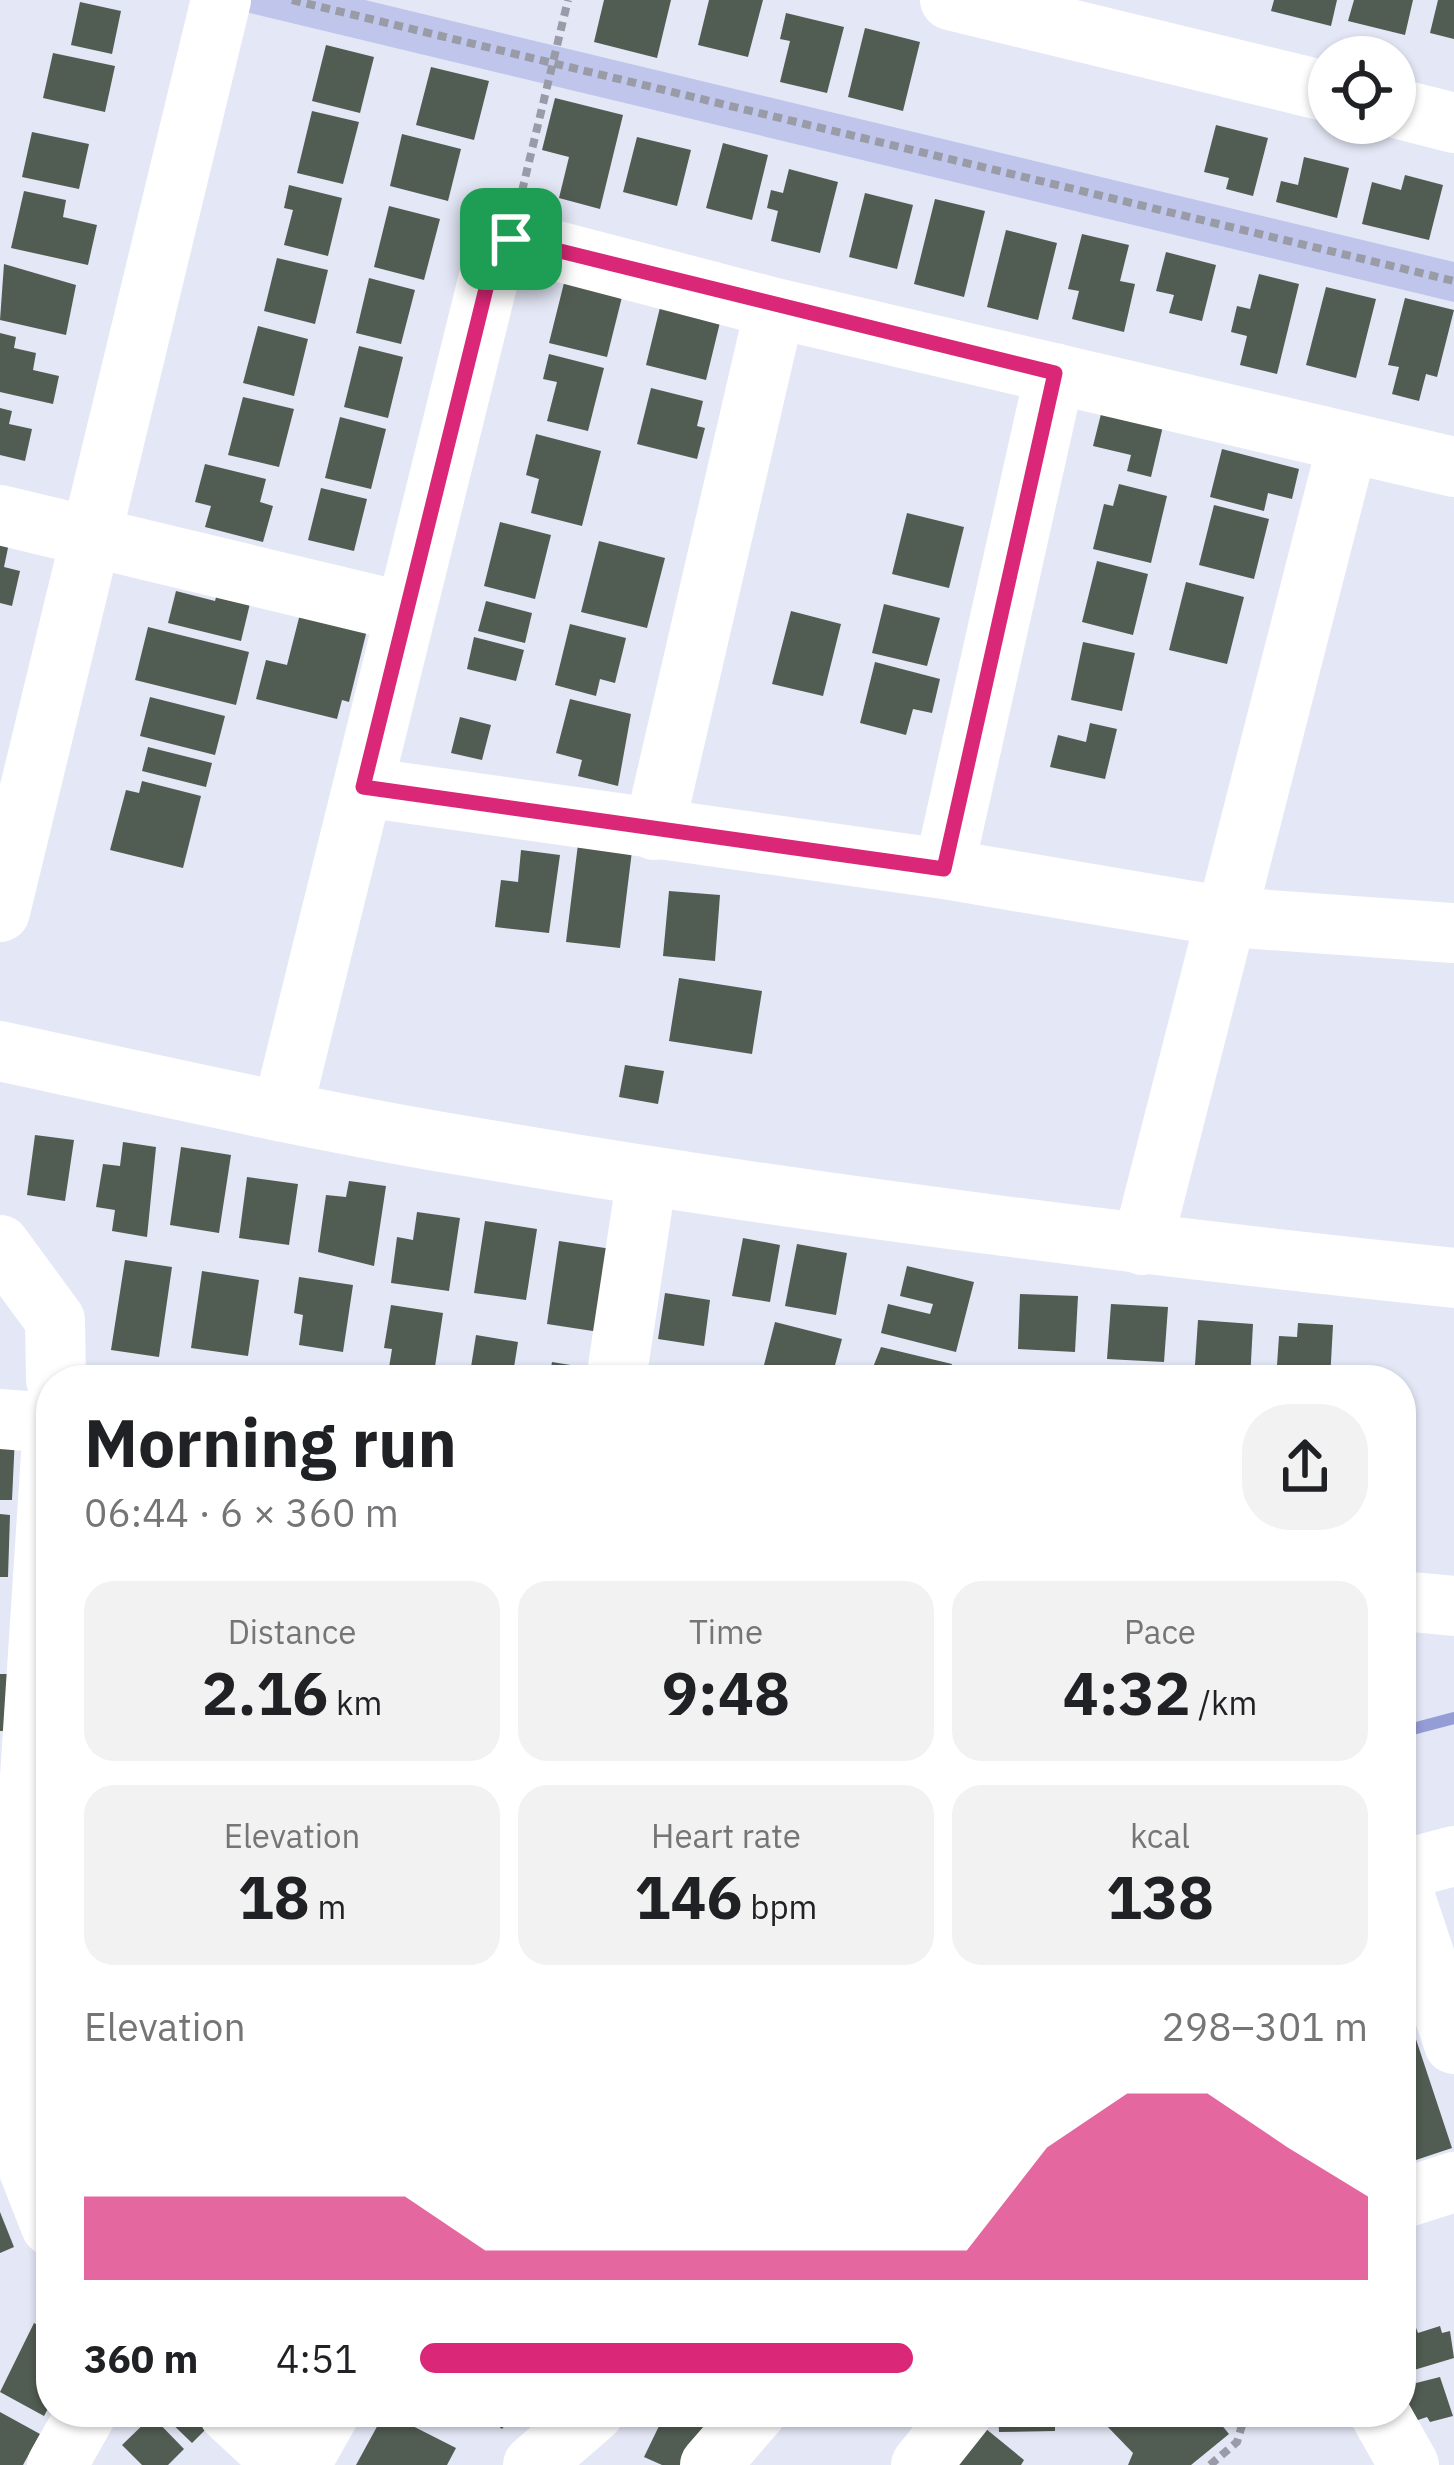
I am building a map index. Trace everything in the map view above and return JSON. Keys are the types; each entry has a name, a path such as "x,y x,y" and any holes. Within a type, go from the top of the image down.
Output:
{"street":[{"path":"0,912 221,0"},
{"path":"950,0 1143,23 1308,84"},
{"path":"1416,113 1454,122"},
{"path":"281,1112 499,236 775,308 1454,467"},
{"path":"654,830 775,308"},
{"path":"944,869 1055,373"},
{"path":"1142,1245 1348,442"},
{"path":"0,514 404,612"},
{"path":"363,787 944,869 1228,917 1454,933"},
{"path":"0,1051 281,1112 647,1176 1142,1245 1454,1279"},
{"path":"624,1365 647,1176"},
{"path":"0,1245 55,1320 56,1365"},
{"path":"0,1419 36,1422"},
{"path":"36,1540 20,1631 26,1846 6,2036 16,2137 36,2188"},
{"path":"1416,1602 1454,1606"},
{"path":"1416,1866 1454,1856"},
{"path":"1416,1930 1454,2044"},
{"path":"1416,2194 1454,2182"},
{"path":"56,2465 78,2427"},
{"path":"244,2427 285,2465"},
{"path":"299,2465 321,2427"},
{"path":"533,2465 577,2427"},
{"path":"710,2465 743,2427"},
{"path":"898,2465 927,2427"},
{"path":"921,2465 951,2427"},
{"path":"1387,2427 1409,2465"},
{"path":"1432,2465 1454,2449"}],"path":[{"path":"292,0 1454,281"},
{"path":"511,239 568,0"},
{"path":"1210,2465 1237,2442 1242,2427"}],"shaded area":[{"path":"196,0 365,0 1454,262 1454,302"}],"building":[{"path":"604,0 671,0 657,58 594,42"},
{"path":"709,0 763,0 748,57 698,45"},
{"path":"1274,0 1337,0 1331,26 1271,11"},
{"path":"1354,0 1413,0 1405,35 1348,21"},
{"path":"1438,0 1454,0 1454,39 1430,33"},
{"path":"80,2 121,11 112,54 71,45"},
{"path":"786,13 844,27 827,93 780,82 790,41 780,39"},
{"path":"865,28 920,42 903,111 848,97"},
{"path":"326,45 374,57 360,113 312,101"},
{"path":"53,53 115,66 105,112 43,98"},
{"path":"431,67 489,81 474,140 416,125"},
{"path":"555,98 623,115 600,209 559,198 569,157 542,150"},
{"path":"312,111 359,122 343,184 297,173"},
{"path":"1216,125 1268,138 1253,196 1226,189 1229,178 1204,172"},
{"path":"32,132 89,144 79,189 22,177"},
{"path":"402,134 461,149 448,201 390,186"},
{"path":"637,137 691,150 677,206 623,192"},
{"path":"723,143 768,155 752,220 706,208"},
{"path":"1304,157 1349,168 1337,218 1276,202 1281,181 1298,185"},
{"path":"789,169 838,182 820,253 771,241 778,211 767,208 771,190 783,193"},
{"path":"1405,175 1443,185 1429,240 1362,224 1372,182 1401,190"},
{"path":"289,185 342,198 328,256 284,245 293,210 284,208"},
{"path":"24,191 66,200 63,217 97,225 88,265 11,248"},
{"path":"865,193 913,205 897,269 849,257"},
{"path":"935,199 985,211 964,297 914,284"},
{"path":"389,206 440,219 424,280 374,267"},
{"path":"1006,230 1057,243 1038,320 987,307"},
{"path":"1082,234 1129,245 1120,281 1135,284 1124,332 1072,319 1079,291 1068,289"},
{"path":"1166,252 1216,265 1202,321 1169,313 1174,295 1156,291"},
{"path":"277,258 328,270 315,324 264,311"},
{"path":"4,264 76,285 66,335 0,320"},
{"path":"1259,274 1299,284 1277,374 1240,365 1247,336 1231,332 1237,306 1250,309"},
{"path":"369,278 415,290 401,344 356,333"},
{"path":"565,279 623,293 607,357 549,343"},
{"path":"1326,287 1376,299 1356,378 1306,365"},
{"path":"664,291 724,306 706,380 646,365"},
{"path":"1405,298 1454,310 1437,377 1426,374 1419,401 1392,394 1399,367 1388,365"},
{"path":"258,326 308,339 294,396 243,383"},
{"path":"0,333 16,337 14,348 36,353 33,370 59,376 53,404 0,392"},
{"path":"359,346 403,357 388,418 344,407"},
{"path":"549,354 604,368 588,431 547,421 557,382 543,379"},
{"path":"651,388 703,401 697,426 705,428 697,459 637,444"},
{"path":"243,397 294,409 279,467 228,455"},
{"path":"1103,406 1164,422 1151,477 1127,471 1131,455 1093,446"},
{"path":"0,408 12,411 9,424 32,429 25,461 0,455"},
{"path":"340,417 386,429 371,489 325,478"},
{"path":"536,434 601,451 582,526 531,513 539,479 526,475"},
{"path":"1222,449 1299,469 1292,499 1268,493 1264,511 1210,497"},
{"path":"205,464 266,479 260,502 273,506 263,542 205,527 211,506 195,502"},
{"path":"1119,484 1167,496 1151,563 1093,549 1104,504 1113,506"},
{"path":"321,488 367,499 354,551 308,540"},
{"path":"1214,505 1269,519 1254,579 1199,565"},
{"path":"907,513 964,527 949,588 892,574"},
{"path":"500,522 551,535 535,599 484,586"},
{"path":"0,541 9,543 4,567 20,571 12,606 0,603"},
{"path":"599,541 665,558 647,628 581,612"},
{"path":"1097,561 1148,574 1133,635 1082,622"},
{"path":"220,582 253,591 241,641 168,623 176,591 215,601"},
{"path":"1186,582 1244,597 1227,664 1169,650"},
{"path":"486,601 532,613 525,643 478,631"},
{"path":"884,604 940,618 927,666 872,653"},
{"path":"301,610 368,626 349,702 342,700 337,719 256,699 266,660 287,665"},
{"path":"791,611 841,624 823,696 772,684"},
{"path":"570,624 626,638 615,683 600,679 596,696 555,685"},
{"path":"148,627 249,652 236,705 135,680"},
{"path":"474,637 524,650 516,681 467,669"},
{"path":"1083,642 1135,653 1122,711 1071,700"},
{"path":"875,662 940,679 932,713 913,709 906,735 860,723"},
{"path":"150,697 225,716 215,755 140,736"},
{"path":"570,699 631,714 618,786 578,776 582,760 556,753"},
{"path":"460,717 491,725 482,760 451,753"},
{"path":"1090,723 1117,729 1105,779 1050,767 1058,735 1086,742"},
{"path":"148,747 212,763 206,787 142,771"},
{"path":"142,781 201,796 183,868 110,850 126,790 139,793"},
{"path":"578,844 632,851 620,948 566,942"},
{"path":"521,850 560,855 549,933 495,927 501,880 518,882"},
{"path":"669,891 720,895 715,961 663,956"},
{"path":"679,978 762,991 752,1054 669,1041"},
{"path":"625,1065 664,1071 658,1104 619,1097"},
{"path":"35,1135 74,1140 65,1201 27,1195"},
{"path":"123,1142 156,1147 147,1237 112,1231 115,1210 96,1207 103,1164 120,1166"},
{"path":"181,1147 231,1155 219,1233 170,1225"},
{"path":"247,1177 298,1184 289,1245 239,1238"},
{"path":"349,1181 386,1186 374,1266 318,1252 326,1195 346,1197"},
{"path":"417,1212 460,1218 449,1291 391,1283 397,1237 413,1240"},
{"path":"485,1221 537,1229 526,1300 474,1293"},
{"path":"743,1238 780,1245 770,1302 732,1296"},
{"path":"559,1241 618,1250 606,1333 547,1324"},
{"path":"797,1244 847,1253 836,1315 785,1306"},
{"path":"125,1260 172,1267 159,1357 111,1350"},
{"path":"907,1266 974,1282 956,1352 881,1333 888,1304 930,1314 933,1304 900,1296"},
{"path":"202,1271 259,1280 248,1356 191,1348"},
{"path":"299,1277 353,1285 343,1352 299,1345 303,1315 294,1313"},
{"path":"665,1293 710,1300 704,1346 658,1339"},
{"path":"1020,1294 1078,1296 1075,1352 1018,1349"},
{"path":"1111,1304 1168,1307 1164,1362 1107,1359"},
{"path":"391,1305 443,1313 435,1365 389,1365 392,1349 384,1348"},
{"path":"1198,1320 1253,1324 1251,1365 1195,1365"},
{"path":"775,1322 842,1339 835,1365 764,1365"},
{"path":"1298,1323 1333,1325 1331,1365 1277,1365 1279,1336 1297,1337"},
{"path":"476,1335 518,1342 514,1365 471,1365"},
{"path":"881,1347 952,1364 952,1365 874,1365"},
{"path":"0,1435 15,1436 12,1500 0,1500"},
{"path":"0,1514 10,1515 8,1577 0,1577"},
{"path":"0,1674 10,1674 8,1731 0,1731"},
{"path":"1416,2039 1452,2148 1416,2160"},
{"path":"0,2212 14,2247 0,2253"},
{"path":"34,2323 36,2412 0,2392"},
{"path":"1440,2326 1442,2333 1450,2331 1454,2358 1416,2369 1416,2328 1418,2333"},
{"path":"1440,2377 1453,2416 1430,2422 1427,2417 1416,2421 1416,2383"},
{"path":"0,2412 40,2434 23,2465 0,2465"},
{"path":"141,2427 163,2427 184,2449 168,2465 142,2465 122,2445"},
{"path":"175,2427 207,2428 192,2443"},
{"path":"377,2427 415,2427 456,2448 447,2465 356,2465"},
{"path":"659,2427 714,2427 686,2465 662,2465 644,2457"},
{"path":"977,2427 984,2427 1024,2460 1021,2465 944,2465"},
{"path":"999,2427 1055,2427 1055,2431 999,2432"},
{"path":"1108,2427 1223,2427 1229,2434 1191,2465 1128,2465 1133,2453"}],"waterway":[{"path":"1416,1728 1454,1718"}],"route":[{"path":"499,236 511,239 775,308 1055,373 944,869 363,787 499,236"}]}
